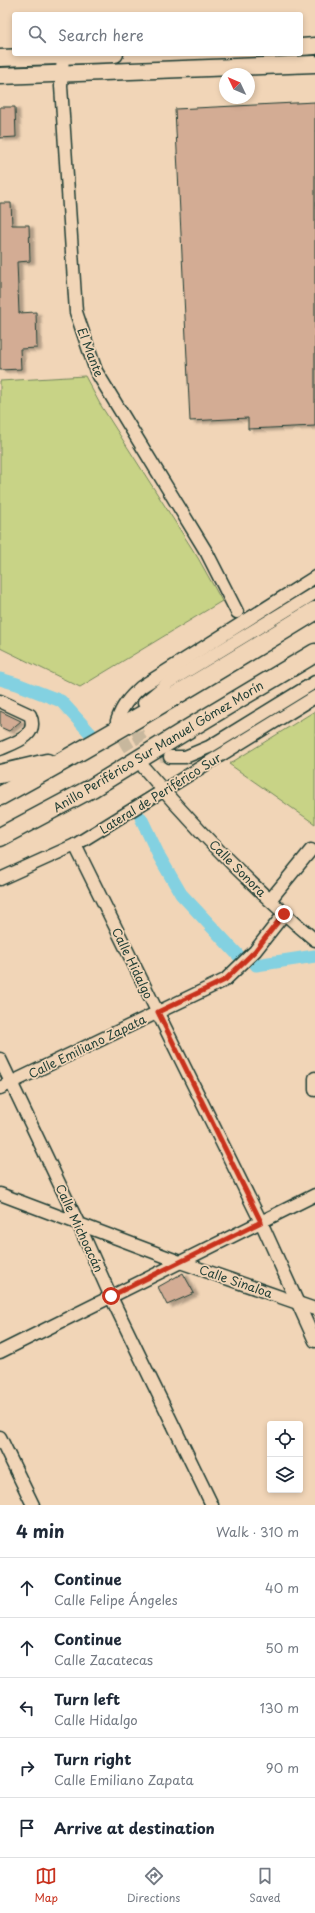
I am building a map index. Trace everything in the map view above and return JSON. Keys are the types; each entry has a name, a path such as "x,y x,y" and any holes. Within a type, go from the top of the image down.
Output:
{"highway":[{"path":"0,796 73,756 169,700 315,612"},
{"name":"Anillo Periférico Sur Manuel Gómez Morín","path":"0,837 92,788 315,652"},
{"path":"0,774 73,756"}],"main road":[{"path":"303,47 315,46"},
{"path":"0,58 63,56"},
{"path":"0,76 315,64"}],"street":[{"name":"El Mante","path":"63,56 61,86 76,312 96,371 207,553 237,612"},
{"path":"117,721 121,709 128,698 141,687 315,576"},
{"path":"144,703 169,682 315,593"},
{"path":"170,757 185,757 209,747 315,682"},
{"name":"Lateral de Periférico Sur","path":"0,879 75,845 315,697"},
{"path":"0,701 30,715 33,723 31,732 22,739 0,749"},
{"name":"Calle Sonora","path":"144,768 164,791 270,900 315,940"},
{"name":"Calle Hidalgo","path":"75,845 261,1222 296,1303 315,1341"},
{"path":"270,900 310,850"},
{"name":"Calle Emiliano Zapata","path":"5,1086 225,980 255,951 284,914"},
{"name":"Calle Michoacán","path":"0,1059 5,1086 78,1223 111,1296 212,1505"},
{"name":"Calle Sinaloa","path":"0,1194 180,1262 315,1309"},
{"path":"0,1352 315,1194"},
{"path":"0,1437 33,1505"}],"green space":[{"path":"85,376 100,404 198,558 222,601 80,687 0,648 0,381"},
{"path":"315,711 315,824 229,764"}],"building":[{"path":"315,102 315,426 248,429 248,418 190,421 175,109"},
{"path":"0,107 15,107 16,137 0,138"},
{"path":"0,203 11,203 12,225 29,225 30,261 17,262 19,313 36,312 37,348 20,349 21,369 0,370"},
{"path":"0,711 21,721 9,731 0,727"},
{"path":"183,1273 194,1293 167,1305 158,1287"}],"waterway":[{"path":"0,679 61,701 91,734"},
{"path":"141,818 159,856 181,894 238,955"},
{"path":"256,965 315,956"}],"tunnel":[{"path":"138,713 136,721 137,729 143,743 154,753 170,757"},
{"path":"118,722 124,740 141,765"}],"route":[{"path":"111,1296 261,1222 158,1012 225,980 233,974 255,951 284,914"}]}
